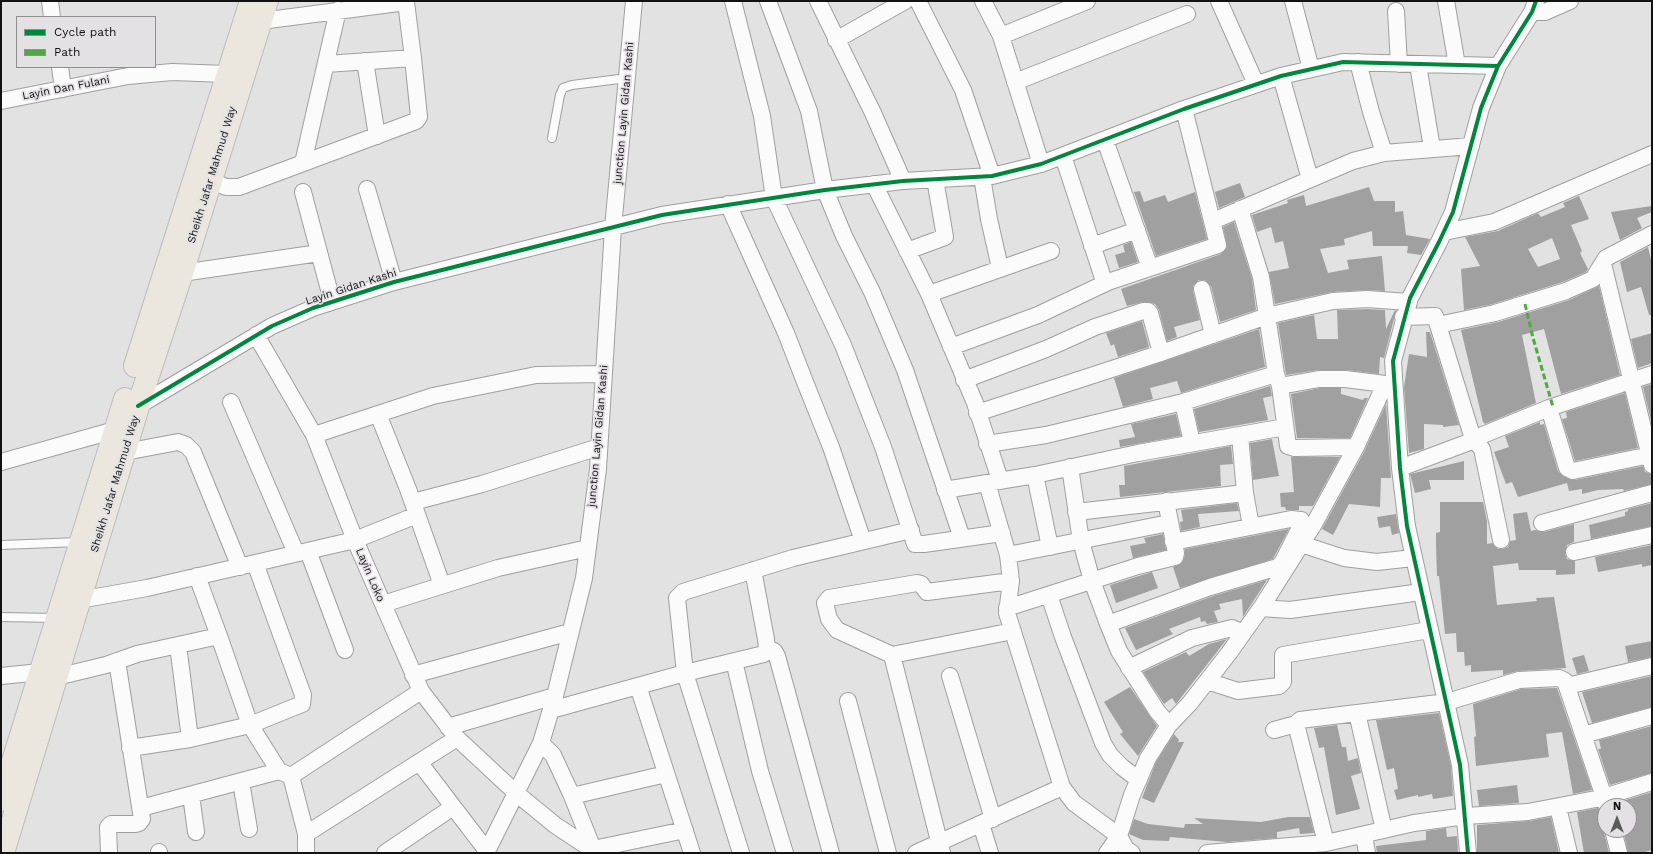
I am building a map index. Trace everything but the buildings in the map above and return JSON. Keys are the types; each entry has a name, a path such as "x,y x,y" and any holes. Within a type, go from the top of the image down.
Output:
{"main road":[{"name":"Sheikh Jafar Mahmud Way","path":"3,853 48,674 57,618 251,1"},
{"name":"Sheikh Jafar Mahmud Way","path":"1,800 48,674 79,600 138,406 182,273 264,11"}],"street":[{"path":"50,1 52,16"},
{"name":"junction Layin Gidan Kashi","path":"486,852 541,743 553,703 584,578 599,447 613,228 634,1"},
{"path":"733,1 762,116 774,198 843,345 883,447 915,544 1002,533"},
{"path":"768,1 809,111 825,190 844,236 872,292 902,363 962,538"},
{"path":"818,1 903,181"},
{"path":"918,1 963,90 987,176 989,219 1000,268"},
{"path":"983,1 1001,36 1041,164"},
{"path":"1001,36 1087,1"},
{"path":"1219,1 1256,84"},
{"path":"1293,1 1311,69"},
{"path":"1446,1 1457,65"},
{"path":"1468,853 1466,816 1460,765 1412,558 1389,385 1403,317 1424,268 1444,232 1452,212 1481,108 1498,66 1534,7 1545,12 1570,1"},
{"path":"210,180 226,187 239,187 410,124 419,117 406,2 338,10 264,11"},
{"path":"836,40 898,3"},
{"path":"303,163 338,10"},
{"path":"1396,11 1400,64"},
{"path":"1015,82 1187,14"},
{"path":"326,64 413,58"},
{"path":"365,61 377,136"},
{"name":"Layin Gidan Kashi","path":"138,406 272,326 332,301 394,282 662,215 728,204 874,184 987,176 1041,164 1184,109 1256,84 1281,76 1343,62 1498,66"},
{"path":"1358,62 1371,112 1384,153"},
{"path":"1418,64 1432,148"},
{"path":"60,68 63,89"},
{"name":"Layin Dan Fulani","path":"1,101 128,76 172,72 228,74"},
{"path":"1281,76 1310,179"},
{"path":"951,347 1038,315 1108,282 1218,245 1184,109"},
{"path":"1105,140 1150,268"},
{"path":"1213,221 1353,161 1384,153 1471,146"},
{"path":"1444,232 1494,222 1652,154"},
{"path":"1063,156 1103,279 1108,282"},
{"path":"907,251 939,241 945,237 935,179"},
{"path":"874,184 929,294 964,380 974,400 988,444 1002,533 1008,555 1011,581 1007,608 1013,632 1062,788 1074,804 1119,836 1126,849 1132,853"},
{"path":"367,189 394,282"},
{"path":"303,192 332,301"},
{"path":"728,204 786,333 806,382 831,447 863,541"},
{"path":"1240,210 1261,277 1288,447 1356,447"},
{"path":"1092,246 1137,230"},
{"path":"1438,325 1495,312 1566,291 1593,279 1606,258 1652,234"},
{"path":"929,294 1051,251"},
{"path":"182,273 319,253"},
{"path":"1549,408 1567,468 1574,471 1651,460 1630,382 1602,264"},
{"path":"1202,289 1213,335"},
{"path":"977,413 1161,353 1267,316 1333,302 1367,299 1409,302"},
{"path":"964,380 1046,349 1095,327 1143,311 1148,311 1150,313 1161,353"},
{"path":"1403,317 1435,316 1473,439 1482,449 1501,540"},
{"name":"Layin Loko","path":"256,335 314,435 355,540 422,692 452,732 516,793 555,825 595,851"},
{"path":"314,435 433,396 536,375 604,374"},
{"path":"1400,468 1472,441 1473,439 1549,408 1652,374"},
{"path":"988,444 1046,435 1278,380 1345,379 1389,385"},
{"path":"1107,853 1119,836 1148,758 1169,725 1190,703 1260,608 1301,544 1389,385"},
{"path":"231,402 302,552 345,650"},
{"path":"1184,402 1192,443"},
{"path":"378,414 415,508 442,585"},
{"path":"945,490 1035,475 1192,443 1285,427"},
{"path":"1,462 115,430"},
{"path":"1240,435 1245,493 1251,526"},
{"path":"125,452 178,442 186,445 193,452 247,565 304,699 302,704 250,725 190,739 130,748"},
{"path":"79,600 147,588 355,540 415,508 482,484 599,447"},
{"path":"1070,467 1081,541 1092,581 1108,624 1119,651 1129,668 1157,711 1169,725"},
{"path":"1035,475 1050,547"},
{"path":"1076,512 1245,493"},
{"path":"1542,523 1652,493"},
{"path":"1007,608 1138,566 1175,557 1176,553 1166,501"},
{"path":"1108,624 1210,587 1278,567 1282,563 1302,524 1301,520 1291,519 1173,542"},
{"path":"1008,555 1170,523"},
{"path":"741,853 684,673 677,598 683,592 793,558 911,530"},
{"path":"1574,552 1652,535"},
{"path":"1301,544 1344,558 1390,562 1412,558"},
{"path":"383,604 498,568 588,548"},
{"path":"306,834 419,762 452,732 553,703 638,686 684,673 764,654 767,648 753,570"},
{"path":"197,576 220,636 250,725 284,774 306,834 306,853"},
{"path":"1011,581 927,592 921,584 917,583 829,598 826,601 829,619 837,630 892,655 1013,632"},
{"path":"1260,608 1290,610 1420,592"},
{"path":"1049,594 1063,637 1103,743 1110,755 1122,767 1139,780"},
{"path":"1129,668 1192,638 1232,628 1243,633"},
{"path":"1207,681 1238,691 1279,686 1283,682 1283,655 1429,630"},
{"path":"413,674 570,632"},
{"path":"1,676 48,674 117,661 137,654 220,636"},
{"path":"178,646 190,739"},
{"path":"767,648 774,651 777,656 831,853"},
{"path":"892,655 941,848"},
{"path":"109,853 108,827 111,824 139,823 142,819 117,661"},
{"path":"734,661 760,771 785,853"},
{"path":"1567,686 1652,666"},
{"path":"950,676 987,821 990,853"},
{"path":"1274,730 1296,724 1300,720 1446,702 1519,680 1559,678 1565,681 1567,686 1605,798"},
{"path":"638,686 692,853"},
{"path":"141,808 241,782 284,774 422,692"},
{"path":"848,701 888,853"},
{"path":"1357,713 1384,830"},
{"path":"1583,735 1652,716"},
{"path":"1296,724 1326,843"},
{"path":"541,743 553,755 595,851 685,830"},
{"path":"419,762 486,852"},
{"path":"572,796 666,774"},
{"path":"241,782 249,829"},
{"path":"1613,798 1652,782"},
{"path":"916,853 941,848 987,821 1062,788"},
{"path":"191,795 196,832"},
{"path":"1207,853 1284,850 1326,843 1414,823 1466,816 1528,812 1597,802"},
{"path":"386,853 453,807"},
{"path":"1558,807 1569,853"},
{"path":"1364,835 1367,853"},
{"path":"1615,838 1619,853"}],"lane":[{"path":"552,138 560,95 563,88 572,85 627,78"},
{"path":"1,545 80,542"},
{"path":"1,617 57,618"}],"marked path":[{"path":"1525,304 1553,407"}],"cycle path":[{"path":"1468,853 1460,765 1407,526 1400,468 1393,361 1410,298 1453,212 1481,108 1498,66 1532,12 1536,1"},
{"path":"138,406 272,326 313,308 394,282 662,215 825,190 903,181 992,176 1041,164 1184,109 1281,76 1343,62 1498,66"}]}
